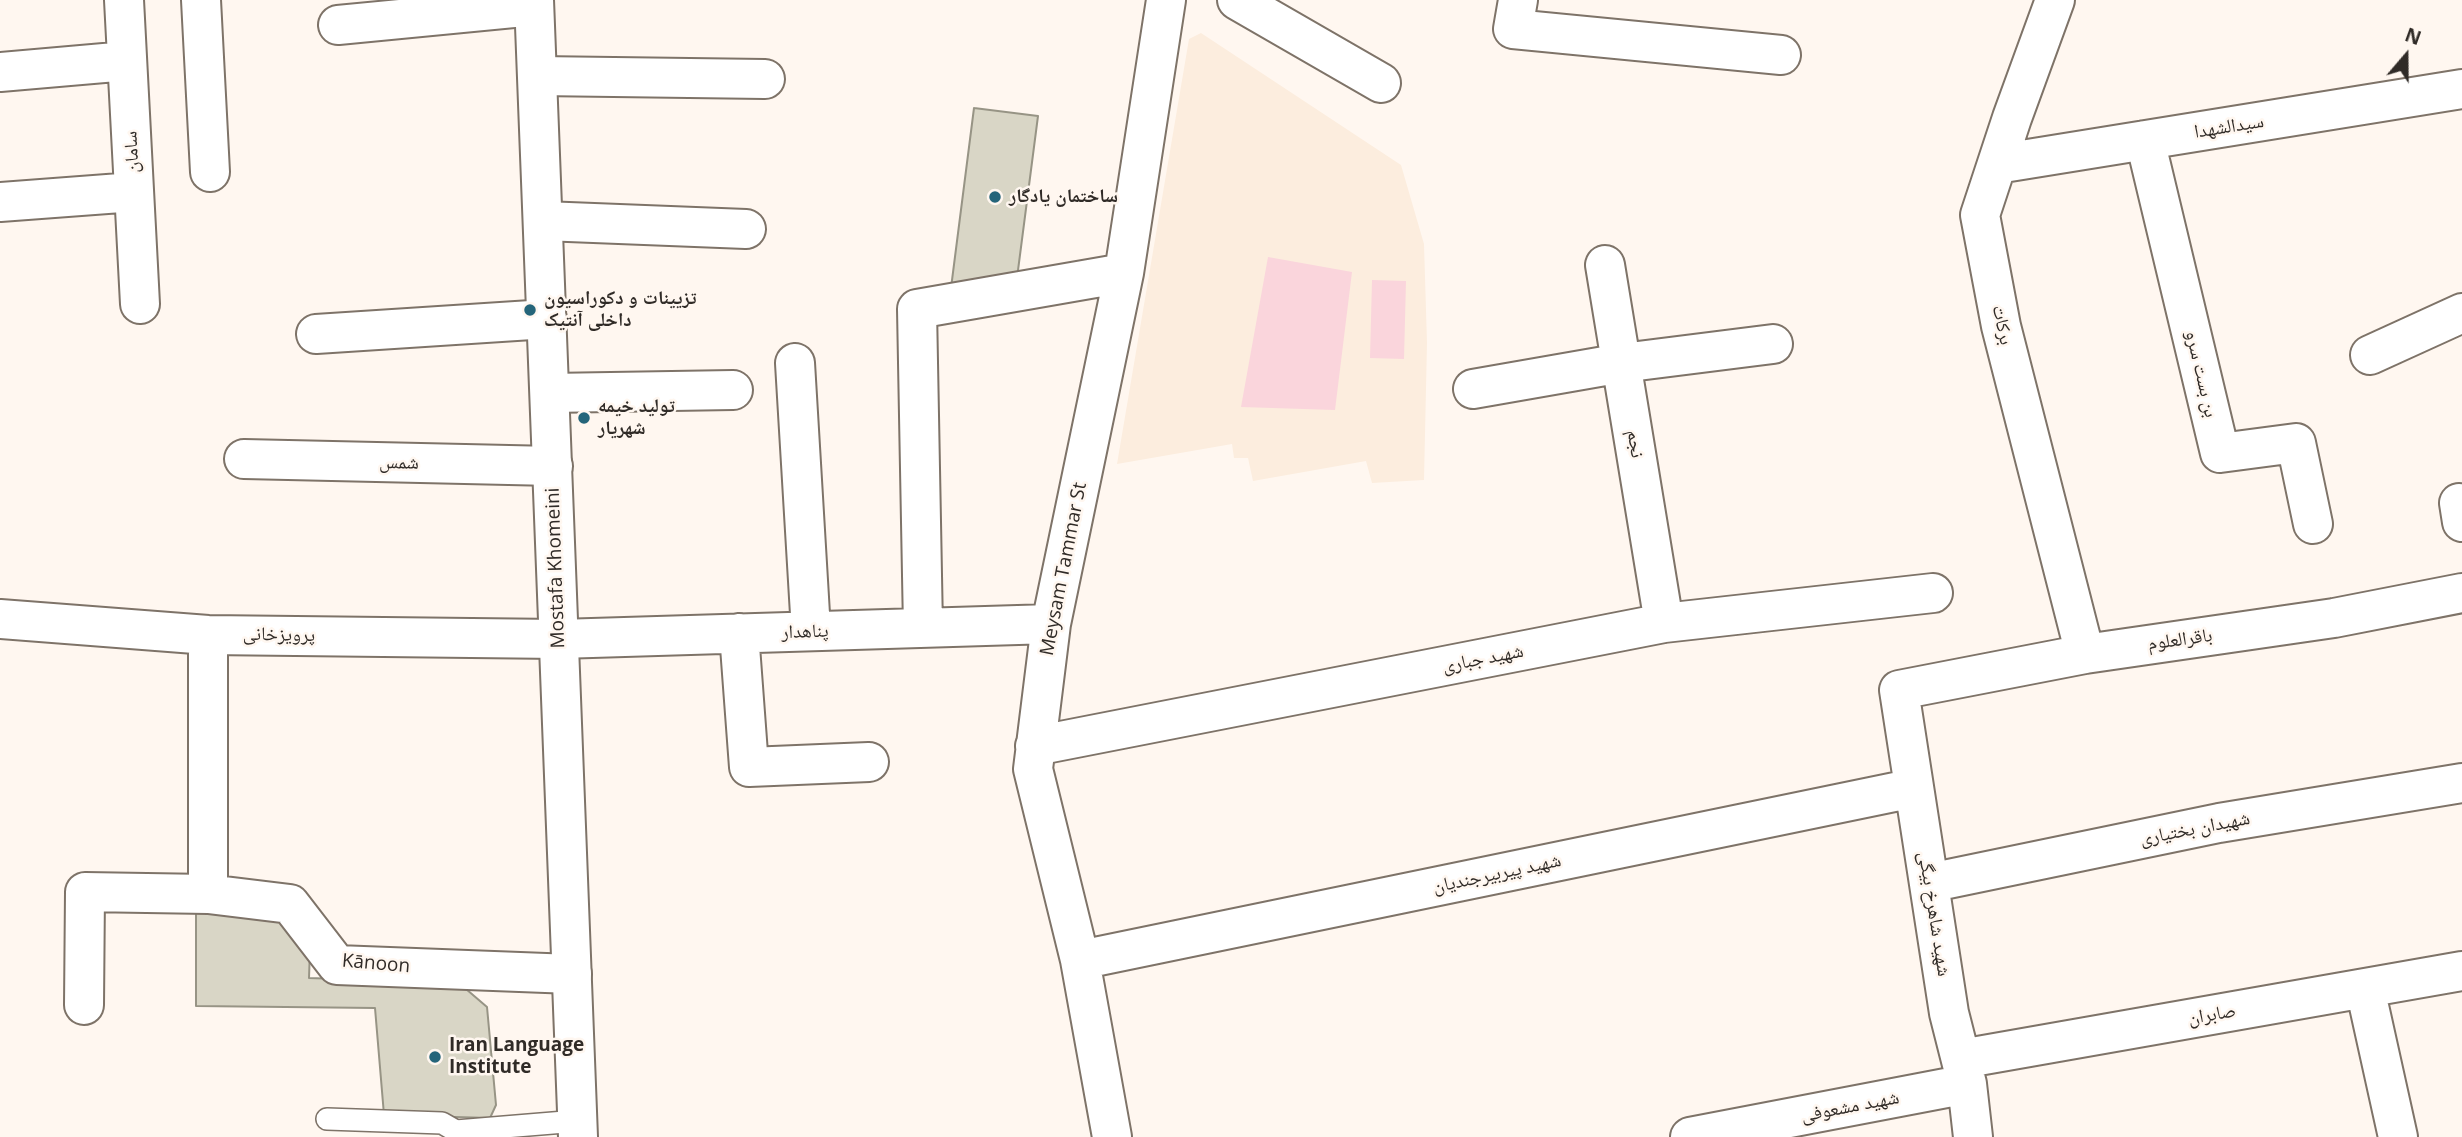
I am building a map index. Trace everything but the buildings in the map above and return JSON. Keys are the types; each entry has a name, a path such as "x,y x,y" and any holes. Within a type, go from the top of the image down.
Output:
{"street":[{"name":"سامان","path":"124,0 140,304"},
{"path":"201,0 210,172"},
{"name":"Meysam Tammar St","path":"1112,1137 1080,960 1033,769 1051,624 1124,273 1166,0"},
{"path":"1237,0 1381,83"},
{"name":"برکات","path":"2055,0 1980,215 2001,326 2085,654"},
{"path":"338,25 534,3"},
{"name":"Mostafa Khomeini","path":"534,3 578,1129"},
{"path":"1516,15 1781,55"},
{"path":"0,72 127,61"},
{"path":"538,76 765,79"},
{"name":"سیدالشهدا","path":"1997,164 2462,89"},
{"name":"بن بست سرو","path":"2145,140 2220,453 2296,443 2313,524"},
{"path":"0,202 134,192"},
{"path":"543,221 747,229"},
{"name":"نجم","path":"1605,265 1664,623"},
{"path":"923,628 917,309 1124,273"},
{"path":"2370,355 2462,313"},
{"path":"316,334 547,319"},
{"path":"1473,389 1622,363 1773,344"},
{"path":"795,363 811,631"},
{"path":"550,393 733,390"},
{"name":"شمس","path":"244,459 552,466"},
{"name":"شهید جباری","path":"1035,746 1664,623 1933,593"},
{"name":"باقرالعلوم","path":"1899,690 2085,654 2334,618 2462,593"},
{"name":"پرویزخانی","path":"0,619 208,635 559,639"},
{"name":"پناهدار","path":"559,639 1051,624"},
{"path":"739,633 749,767 869,762"},
{"path":"84,1005 85,891 208,894 208,635"},
{"name":"شهید شاهرخ بیگی","path":"1899,690 1950,1013 1964,1071 1973,1137"},
{"name":"شهیدان بختیاری","path":"1929,883 2219,823 2462,783"},
{"name":"شهید پیربیرجندیان","path":"1080,960 1914,788"},
{"name":"Kānoon","path":"208,894 290,904 337,965 572,974"},
{"name":"صابران","path":"1964,1071 2365,988 2462,971"},
{"path":"2365,988 2398,1136"},
{"name":"شهید مشعوفی","path":"1690,1137 1964,1071"}],"lane":[{"path":"327,1119 442,1123 456,1131 578,1129"}],"shaded area":[{"path":"1201,33 1401,165 1424,244 1427,343 1424,480 1372,483 1366,461 1253,481 1248,458 1234,458 1232,444 1117,464 1189,39"},
{"path":"1268,257 1352,272 1335,410 1241,407"},
{"path":"1372,280 1406,281 1404,359 1370,358"}],"place":[{"name":"ساختمان یادگار","path":"995,197"},
{"name":"تزیینات و دکوراسیون داخلی آنتیک","path":"530,310"},
{"name":"تولید خیمه شهریار","path":"584,418"},
{"name":"Iran Language Institute","path":"435,1057"}]}
